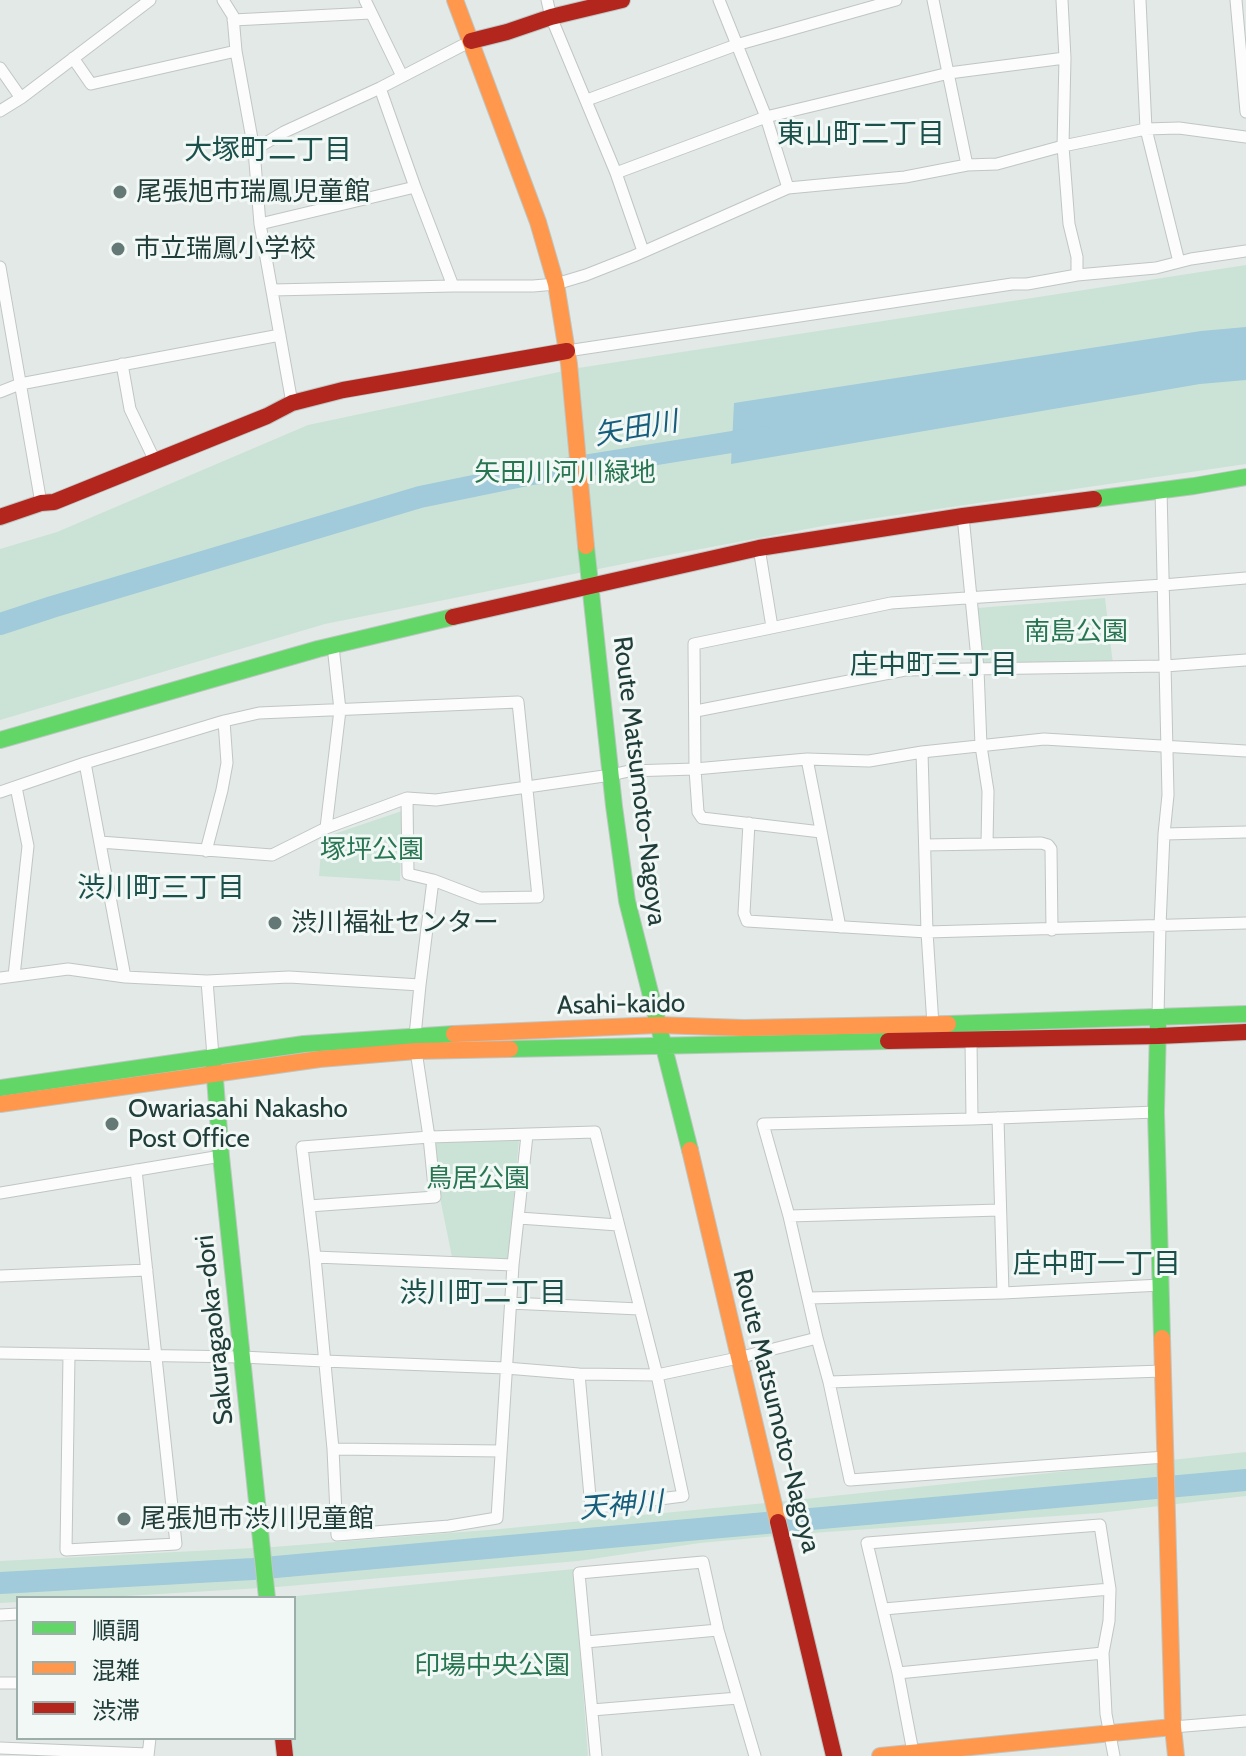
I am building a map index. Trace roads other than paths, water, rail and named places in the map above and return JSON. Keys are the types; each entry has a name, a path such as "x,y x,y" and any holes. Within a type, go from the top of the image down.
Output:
{"street":[{"path":"0,111 150,0"},
{"path":"223,0 233,16 236,51 254,150 260,224 292,403"},
{"path":"365,0 402,76"},
{"name":"Route Matsumoto-Nagoya","path":"455,0 538,222 556,284 568,358 590,587 627,901 665,1046 834,1756"},
{"path":"254,150 284,132 380,88 471,41 507,32 549,8 622,0"},
{"path":"719,0 766,117 788,188"},
{"path":"587,100 736,45 896,0"},
{"path":"933,0 967,165"},
{"path":"1062,0 1065,58 1063,146 1069,224 1077,257 1077,275"},
{"path":"1140,0 1146,129 1179,262"},
{"path":"1236,0 1246,112"},
{"path":"549,8 616,173 643,251"},
{"path":"233,20 371,13"},
{"path":"73,58 91,84 236,51"},
{"path":"616,173 766,117 949,73 1065,58"},
{"path":"0,68 21,98"},
{"path":"380,88 453,286"},
{"path":"272,290 556,284 586,275 788,188 905,177 967,165 997,164 1063,146 1146,129 1179,128 1246,137"},
{"path":"260,224 415,187"},
{"path":"0,517 41,503 54,502 267,416 292,403 343,390 568,358 1077,275 1156,268 1246,251"},
{"path":"0,267 41,503"},
{"path":"0,392 20,384 280,335"},
{"path":"122,364 130,409 155,461"},
{"path":"0,740 412,626 759,548 1246,477"},
{"path":"1161,489 1168,795 1160,926 1156,1112 1176,1756"},
{"path":"963,516 978,669 981,746 988,791 987,844"},
{"path":"759,548 772,627"},
{"path":"821,832 702,818 698,812 695,769 694,644 891,603 1246,578"},
{"path":"326,828 340,710 333,646"},
{"path":"696,711 905,670 1165,666 1246,660"},
{"path":"0,792 85,763 259,713 518,702 538,897 480,898 408,874 407,798"},
{"path":"206,851 227,763 224,721"},
{"path":"100,842 272,855 326,828 407,798 436,800 629,771 695,769 807,759 869,761 1044,739 1246,751"},
{"path":"922,752 933,1025"},
{"path":"807,759 840,927"},
{"path":"85,763 125,977"},
{"path":"14,976 28,846 16,787"},
{"path":"749,823 744,913 747,921 927,932 1246,923"},
{"path":"1164,834 1246,832"},
{"path":"925,845 1048,845 1051,849 1052,930"},
{"path":"309,1206 435,1197 416,1044 433,880"},
{"path":"0,978 68,969 125,977 207,981 289,977 420,985"},
{"path":"207,981 213,1056"},
{"name":"Asahi-kaido","path":"0,1104 416,1044 658,1025 744,1028 933,1025 1246,1014"},
{"name":"Asahi-kaido","path":"0,1088 304,1044 665,1046 1246,1032"},
{"path":"971,1040 972,1119"},
{"name":"Sakuragaoka-dori","path":"213,1056 267,1596"},
{"path":"1156,1112 763,1124 789,1216 850,1480 1165,1462"},
{"path":"998,1118 1003,1293"},
{"path":"527,1135 510,1303 497,1518 449,1526 337,1535 333,1449 302,1147 429,1137 595,1132 657,1375 683,1496 591,1508 579,1374"},
{"path":"0,1193 221,1156"},
{"path":"69,1355 66,1550 176,1544 136,1170"},
{"path":"789,1216 1000,1210"},
{"path":"519,1218 618,1225"},
{"path":"315,1257 513,1265"},
{"path":"0,1276 147,1270"},
{"path":"809,1298 1161,1285"},
{"path":"510,1303 639,1309"},
{"path":"0,1353 242,1357 657,1375 817,1338"},
{"path":"829,1382 1163,1371"},
{"path":"333,1449 501,1451"},
{"path":"913,1752 884,1609 867,1543 1100,1525 1110,1589 1109,1621 1103,1653 1106,1714 1114,1756"},
{"path":"596,1756 579,1573 703,1562 718,1630 755,1756"},
{"path":"884,1609 1110,1589"},
{"path":"586,1642 718,1630"},
{"path":"898,1673 1103,1653"},
{"path":"592,1710 738,1698"},
{"path":"880,1756 938,1753 1246,1721"},
{"path":"0,1748 148,1755"}],"water":[{"path":"1246,327 1246,380 1200,384 731,464 734,403 1201,331"}],"waterway":[{"name":"矢田川","path":"0,624 420,497 527,475 763,437"},
{"name":"天神川","path":"0,1583 253,1569 1246,1480"}],"place":[{"name":"尾張旭市瑞鳳児童館","path":"120,192"},
{"name":"市立瑞鳳小学校","path":"118,249"},
{"name":"渋川福祉センター","path":"275,923"},
{"name":"Owariasahi Nakasho Post Office","path":"112,1124"},
{"name":"尾張旭市渋川児童館","path":"124,1519"}],"district":[{"name":"東山町二丁目","path":"861,135"},
{"name":"大塚町二丁目","path":"268,151"},
{"name":"庄中町三丁目","path":"934,666"},
{"name":"渋川町三丁目","path":"161,889"},
{"name":"庄中町一丁目","path":"1097,1265"},
{"name":"渋川町二丁目","path":"483,1294"}],"park label":[{"name":"矢田川河川緑地","path":"565,473"},
{"name":"南島公園","path":"1076,632"},
{"name":"塚坪公園","path":"372,850"},
{"name":"鳥居公園","path":"478,1179"},
{"name":"印場中央公園","path":"492,1666"}]}
